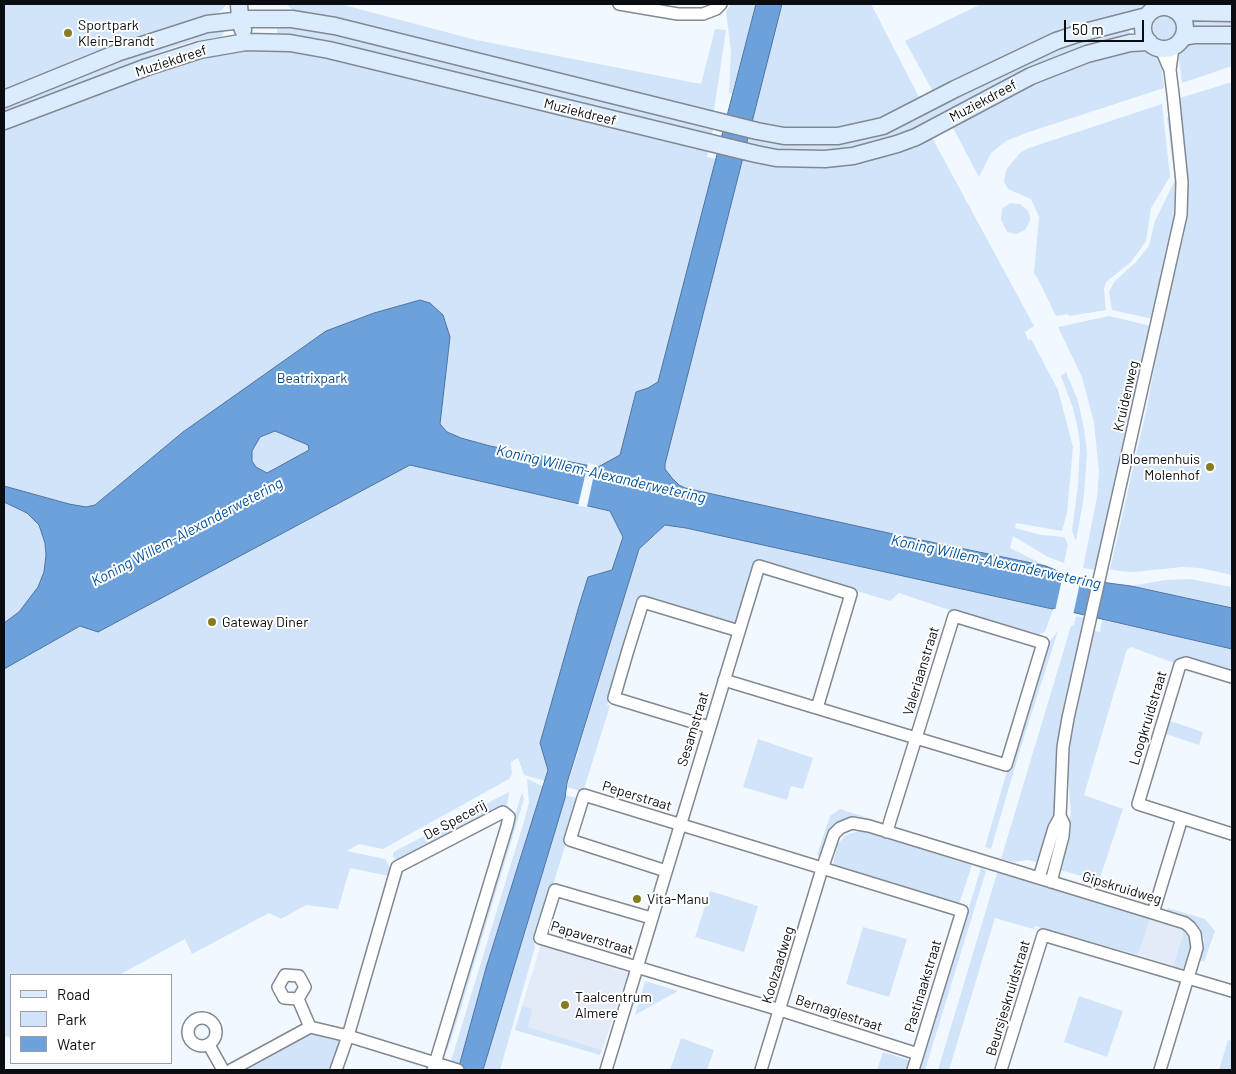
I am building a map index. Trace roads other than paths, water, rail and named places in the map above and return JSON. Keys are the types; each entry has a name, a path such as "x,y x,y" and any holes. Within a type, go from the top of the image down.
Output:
{"main road":[{"name":"Muziekdreef","path":"4,99 117,53 245,11 335,26 757,131 784,136 838,136 883,126 1056,41 1077,34 1163,9 1232,13"},
{"path":"1163,9 1185,24 1167,44 1143,30 1163,9"},
{"path":"245,11 246,42"},
{"name":"Muziekdreef","path":"4,121 191,52 246,42 290,43 329,50 756,154 797,160 825,160 879,150 916,137 1031,76 1087,54 1130,43 1167,44 1196,35 1232,34"}],"street":[{"path":"620,4 678,14 703,14 721,4"},
{"name":"Kruidenweg","path":"1039,878 1054,828 1060,816 1064,737 1181,215 1182,182 1167,44"},
{"path":"724,680 758,566 852,594 817,708"},
{"path":"710,727 614,698 628,650 643,602 739,631"},
{"name":"Valeriaanstraat","path":"887,832 954,616 1043,643 1006,765"},
{"name":"Loogkruidstraat","path":"1182,818 1138,804 1180,666 1186,663 1232,677"},
{"name":"Sesamstraat","path":"606,1070 724,680 1006,765"},
{"name":"Peperstraat","path":"666,871 570,840 584,795 822,869"},
{"name":"De Specerij","path":"336,1070 348,1036 397,867 503,812 508,818 507,826 434,1067"},
{"name":"Kruidenweg","path":"1051,882 1063,836 1064,824 1060,816"},
{"path":"1154,913 1182,818 1231,830"},
{"name":"Koolzaadweg","path":"762,1070 822,869 834,834 840,828 852,823 993,864"},
{"name":"Gipskruidweg","path":"993,864 1154,913 1184,923 1190,927 1195,934 1197,948 1160,1070"},
{"name":"Pastinaakstraat","path":"822,869 962,910 913,1070"},
{"name":"Papaverstraat","path":"651,918 555,890 540,938 780,1010"},
{"name":"Beursjeskruidstraat","path":"1001,1070 1043,935 1189,978"},
{"path":"1189,978 1232,990"},
{"path":"298,999 310,1027"},
{"name":"Bernagiestraat","path":"780,1010 918,1054"},
{"path":"232,1070 310,1027 348,1036 434,1067 457,1070"},
{"path":"209,1045 223,1070"}],"water":[{"name":"Koning Willem-Alexanderwetering","path":"756,4 782,4 665,469 679,485 685,488 1046,566 1060,572 1108,583 1131,586 1232,608 1232,649 1054,608 665,525 639,549 567,783 565,798 483,1070 458,1070 486,968 548,770 540,743 579,606 588,577 612,570 623,537 610,511 410,465 98,632 80,626 4,669 4,623 19,612 38,587 44,572 46,555 45,543 39,525 27,513 4,502 4,486 69,504 86,507 95,505 183,432 326,331 374,313 420,300 430,303 443,315 450,337 440,424 447,432 461,438 490,446 598,467 620,455 636,392 658,382","holes":["275,431 308,445 309,450 267,473 256,467 252,461 252,451 260,437"]}],"place":[{"name":"Sportpark Klein-Brandt","path":"68,33"},
{"name":"Bloemenhuis Molenhof","path":"1210,467"},
{"name":"Gateway Diner","path":"212,622"},
{"name":"Vita-Manu","path":"637,899"},
{"name":"Taalcentrum Almere","path":"565,1005"}],"park label":[{"name":"Beatrixpark","path":"312,378"}]}
